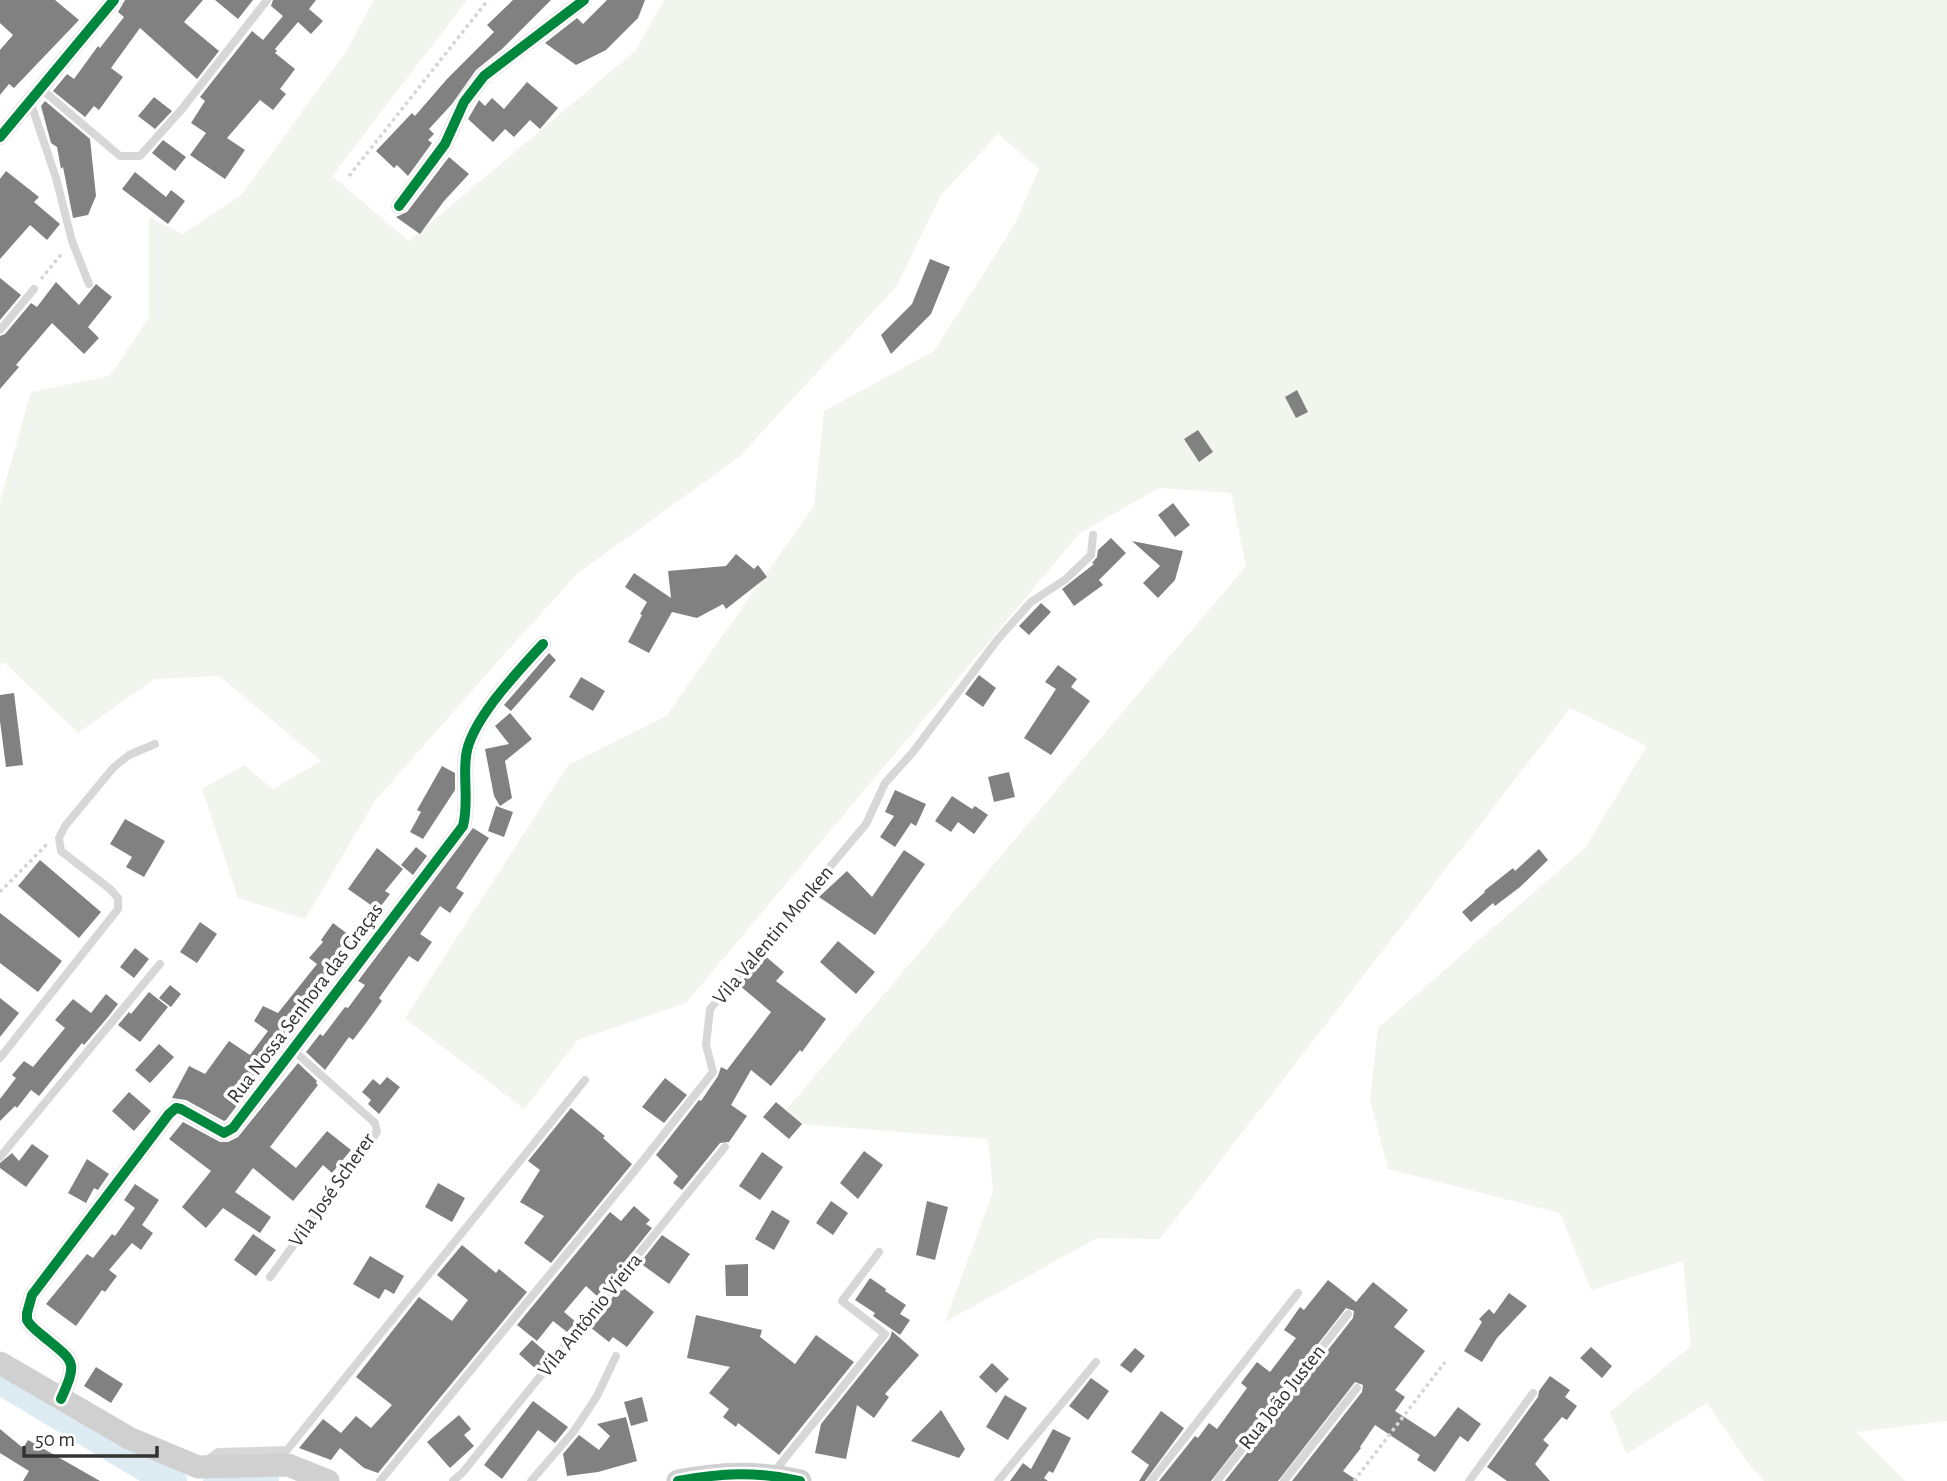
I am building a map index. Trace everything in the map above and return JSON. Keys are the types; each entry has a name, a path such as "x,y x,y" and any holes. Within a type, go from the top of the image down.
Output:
{"street":[{"path":"0,137 114,0"},
{"path":"399,206 444,144 464,102 484,76 584,0"},
{"name":"Rua Nossa Senhora das Graças","path":"61,1399 71,1376 72,1364 68,1356 27,1320 32,1295 176,1108 224,1133 233,1129 463,826 467,812 466,753 471,741 480,722 510,681 543,644"},
{"path":"0,1363 129,1438 198,1467 288,1465 328,1481"},
{"path":"678,1481 704,1476 772,1474 800,1481"}],"lane":[{"path":"34,94 120,156 140,156 182,109 267,0"},
{"path":"34,94 72,241 89,284"},
{"path":"0,330 34,289"},
{"name":"Vila Valentin Monken","path":"380,1481 713,1072 706,1045 710,1009 866,824 885,783 913,752 998,639 1031,602 1066,579 1091,555 1093,535"},
{"path":"0,1058 118,909 118,898 61,850 59,838 65,826 113,768 129,755 155,744"},
{"path":"0,1157 160,964"},
{"name":"Vila José Scherer","path":"270,1277 377,1132 376,1123 294,1051"},
{"path":"198,1467 218,1452 287,1450 585,1080"},
{"name":"Vila Antônio Vieira","path":"453,1481 725,1147"},
{"path":"772,1474 886,1334 842,1301 879,1252"},
{"path":"1151,1481 1298,1293"},
{"name":"Rua João Justen","path":"1217,1481 1348,1314"},
{"path":"531,1481 574,1432 597,1396 616,1356"},
{"path":"998,1481 1096,1362"},
{"path":"1284,1481 1357,1388"},
{"path":"1469,1481 1533,1393"}],"path":[{"path":"349,176 488,0"},
{"path":"34,289 72,241"},
{"path":"0,892 65,826"},
{"path":"1354,1481 1445,1362"}],"shaded area":[{"path":"374,0 467,0 332,176 409,241 635,51 664,0 1947,0 1947,1421 1856,1432 1905,1481 1764,1481 1751,1467 1707,1403 1626,1454 1610,1412 1691,1346 1683,1261 1591,1290 1560,1213 1388,1169 1370,1100 1378,1028 1585,848 1647,746 1570,708 1160,1239 1097,1238 945,1322 993,1192 988,1139 776,1122 1246,566 1231,493 1159,488 1080,533 686,1003 578,1040 524,1109 405,1018 568,765 666,716 814,506 824,411 934,351 1015,224 1039,169 998,134 941,195 896,287 739,457 577,574 499,660 375,801 305,919 238,898 202,789 244,765 273,789 321,761 219,676 154,679 78,733 5,663 0,665 0,501 31,392 110,376 149,317 149,217 183,234 242,194 345,53"}],"building":[{"path":"0,0 55,0 79,20 14,88 9,84 0,95 0,50 13,35 0,23"},
{"path":"125,0 203,0 184,22 219,51 197,79 140,28 111,68 123,77 99,110 94,106 85,117 53,91 67,74 74,79 98,46 100,48 124,17 118,12"},
{"path":"215,0 253,0 238,19"},
{"path":"273,0 316,0 309,9 323,21 311,34 298,22 275,49 275,53 295,69 280,89 286,94 273,110 260,100 227,138 245,150 225,179 190,155 206,133 191,123 205,101 200,97 252,31 263,40 283,16 271,6"},
{"path":"513,0 551,0 502,49 476,70 452,104 429,129 434,134 428,140 432,143 408,176 397,165 394,168 376,151 412,113 415,116 494,32 487,25"},
{"path":"607,0 645,0 638,18 606,50 576,65 545,43 577,18 583,24"},
{"path":"527,82 558,108 540,129 530,120 514,137 505,129 493,142 468,119 479,100 485,106 492,98 504,109"},
{"path":"154,97 172,111 155,129 138,116"},
{"path":"45,101 90,139 96,196 88,215 73,218 63,167 61,169 57,147 51,143 41,106"},
{"path":"163,140 186,157 175,171 152,153"},
{"path":"449,157 469,174 444,201 420,234 396,217 407,212"},
{"path":"6,171 39,197 34,202 60,224 47,240 30,225 0,259 0,179"},
{"path":"135,172 166,197 171,190 185,201 168,224 122,189"},
{"path":"930,259 950,267 931,314 891,354 881,335 912,304"},
{"path":"0,278 21,295 0,320"},
{"path":"56,282 79,305 96,284 112,297 88,327 99,338 84,354 52,323 16,365 19,367 0,389 0,336 5,334 31,303 37,307"},
{"path":"1297,390 1308,412 1296,418 1285,397"},
{"path":"1198,430 1213,452 1199,462 1184,439"},
{"path":"1173,503 1190,525 1175,537 1158,515"},
{"path":"1111,538 1126,553 1099,580 1103,585 1074,606 1062,589 1094,564 1092,563 1098,550"},
{"path":"1132,541 1183,551 1175,580 1158,598 1143,583 1160,566"},
{"path":"736,554 754,569 758,565 767,577 726,609 723,604 697,618 672,612 649,653 628,642 647,602 625,587 634,573 671,598 668,571 726,566"},
{"path":"1041,603 1051,612 1029,635 1019,626"},
{"path":"549,653 556,660 511,711 504,705"},
{"path":"1058,665 1077,679 1071,687 1090,701 1051,755 1024,738 1056,689 1045,682"},
{"path":"979,675 996,688 983,707 965,694"},
{"path":"581,677 605,691 593,711 569,697"},
{"path":"14,693 23,765 6,767 0,721 0,695"},
{"path":"510,713 532,739 505,761 512,798 500,806 494,796 485,749 509,744 495,726"},
{"path":"442,766 455,773 455,790 423,839 410,832 421,812 417,810"},
{"path":"1009,772 1015,797 994,802 988,777"},
{"path":"895,790 926,804 916,826 911,823 895,847 880,837 894,816 885,812"},
{"path":"952,796 972,809 975,806 988,815 974,834 958,822 951,832 935,821"},
{"path":"496,806 513,812 504,837 488,831"},
{"path":"125,819 165,841 144,877 126,867 132,857 110,844"},
{"path":"473,828 489,838 456,888 464,893 450,913 440,906 420,934 432,942 418,962 409,956 379,998 382,1001 366,1023 353,1040 349,1037 325,1070 306,1052 320,1034 323,1036 345,1007 348,1008 365,985 358,981"},
{"path":"416,847 427,856 413,875 401,865"},
{"path":"377,848 403,869 385,891 390,894 378,910 348,889"},
{"path":"1539,849 1548,860 1520,887 1495,906 1493,903 1471,922 1462,912 1484,891 1513,868 1515,871"},
{"path":"904,850 925,864 875,935 819,897 847,871 872,897"},
{"path":"40,860 101,912 79,938 18,886"},
{"path":"0,913 62,961 38,992 0,963"},
{"path":"200,922 217,934 197,963 180,952"},
{"path":"333,923 357,941 332,976 294,1020 275,1048 278,1051 226,1120 186,1100 172,1098 189,1066 205,1074 229,1041 250,1055 268,1031 254,1021 263,1006 278,1013 317,964 309,958 323,942 321,940"},
{"path":"838,941 875,972 856,994 820,962"},
{"path":"135,948 149,959 134,978 120,967"},
{"path":"764,955 784,972 776,981 826,1019 802,1052 800,1050 771,1086 751,1070 731,1105 747,1116 729,1142 720,1143 682,1190 673,1183 678,1176 656,1155 699,1100 701,1101 721,1067 727,1070 771,1012 739,985"},
{"path":"170,985 181,994 171,1007 159,998"},
{"path":"149,992 168,1007 140,1042 118,1025"},
{"path":"106,994 118,1004 108,1017 84,1045 82,1043 39,1096 31,1090 17,1108 15,1106 0,1121 0,1099 16,1078 12,1075 24,1061 33,1067 65,1028 55,1020 73,999 91,1013"},
{"path":"0,998 19,1013 0,1037"},
{"path":"159,1044 174,1057 150,1083 135,1070"},
{"path":"298,1063 318,1085 270,1147 296,1168 327,1131 351,1150 332,1173 323,1165 293,1201 253,1168 235,1192 271,1217 260,1233 223,1208 206,1228 182,1207 211,1171 169,1139 183,1122 220,1142 228,1142 238,1137"},
{"path":"387,1077 400,1087 379,1114 368,1104 371,1100 362,1092 373,1079 380,1085"},
{"path":"665,1078 687,1095 664,1123 642,1107"},
{"path":"129,1092 151,1111 134,1131 112,1111"},
{"path":"776,1102 802,1124 789,1139 763,1117"},
{"path":"571,1108 605,1136 603,1138 632,1164 551,1263 524,1243 544,1216 520,1202 540,1170 528,1161"},
{"path":"32,1144 49,1156 26,1187 0,1168 0,1163 12,1153 19,1161"},
{"path":"864,1151 883,1165 858,1199 840,1183"},
{"path":"762,1152 783,1167 760,1200 739,1186"},
{"path":"87,1159 109,1174 98,1190 94,1188 86,1203 68,1193"},
{"path":"438,1183 465,1198 452,1222 425,1207"},
{"path":"135,1184 159,1200 142,1225 153,1233 141,1250 132,1243 109,1270 117,1276 105,1292 102,1290 76,1326 46,1304 87,1254 93,1258 112,1234 115,1236 135,1208 124,1200"},
{"path":"831,1201 848,1213 833,1235 816,1223"},
{"path":"927,1201 948,1207 935,1260 916,1255"},
{"path":"634,1206 650,1220 646,1224 652,1228 597,1296 586,1286 564,1312 576,1322 567,1332 553,1321 537,1341 517,1325 610,1212 621,1221"},
{"path":"772,1210 790,1221 774,1250 755,1239"},
{"path":"253,1234 276,1250 256,1276 234,1260"},
{"path":"662,1235 690,1254 669,1284 640,1263"},
{"path":"462,1245 496,1273 499,1269 527,1292 378,1473 364,1468 340,1448 331,1460 299,1448 323,1419 341,1433 356,1416 371,1428 392,1405 356,1377 419,1297 452,1321 468,1300 437,1275"},
{"path":"370,1256 404,1276 394,1294 385,1289 379,1299 353,1284"},
{"path":"748,1264 748,1296 726,1296 725,1265"},
{"path":"870,1278 906,1305 900,1314 910,1320 900,1335 855,1300"},
{"path":"1328,1280 1356,1302 1373,1282 1408,1310 1394,1327 1425,1351 1395,1390 1405,1397 1395,1411 1435,1437 1458,1407 1481,1424 1468,1442 1460,1436 1435,1472 1417,1460 1420,1455 1375,1425 1343,1471 1358,1481 1292,1481 1362,1392 1363,1385 1355,1382 1278,1481 1225,1481 1353,1318 1354,1311 1346,1308 1211,1481 1159,1481 1195,1436 1198,1438 1209,1423 1217,1429 1247,1388 1241,1383 1257,1362 1270,1372 1296,1338 1284,1330 1300,1307 1304,1310"},
{"path":"621,1286 654,1312 627,1347 613,1337 609,1342 590,1327"},
{"path":"1509,1293 1527,1306 1497,1338 1482,1362 1464,1351 1482,1322 1479,1319 1489,1309 1494,1314"},
{"path":"696,1315 762,1330 760,1337 795,1364 816,1335 854,1362 779,1455 738,1423 736,1427 723,1417 729,1409 709,1393 730,1367 687,1358"},
{"path":"892,1331 919,1355 885,1394 889,1397 874,1418 857,1405 846,1459 815,1453 821,1424 890,1338"},
{"path":"532,1340 549,1355 537,1370 519,1354"},
{"path":"1591,1347 1612,1366 1602,1378 1580,1358"},
{"path":"1135,1348 1145,1356 1131,1373 1120,1365"},
{"path":"992,1363 1009,1379 996,1393 979,1377"},
{"path":"96,1367 123,1384 111,1403 84,1386"},
{"path":"1550,1376 1570,1390 1565,1397 1577,1406 1567,1420 1562,1417 1543,1440 1549,1445 1535,1464 1550,1481 1507,1481 1487,1467"},
{"path":"1091,1378 1109,1391 1088,1420 1069,1406"},
{"path":"1005,1395 1027,1408 1008,1440 986,1427"},
{"path":"642,1397 648,1421 631,1426 624,1402"},
{"path":"533,1401 568,1427 555,1443 538,1430 502,1479 484,1465"},
{"path":"941,1410 965,1449 959,1458 911,1441"},
{"path":"1161,1411 1184,1428 1145,1481 1139,1481 1149,1465 1131,1452"},
{"path":"459,1415 471,1429 464,1435 474,1446 450,1468 427,1442"},
{"path":"626,1417 637,1461 598,1472 567,1476 563,1454 579,1435 599,1450 610,1436 597,1424"},
{"path":"0,1429 23,1448 28,1440 100,1481 23,1481 29,1471 0,1453"},
{"path":"1053,1429 1071,1438 1053,1473 1049,1471 1044,1478 1048,1481 1010,1481 1023,1463 1031,1469"}],"waterway":[{"path":"0,1378 171,1481"},
{"path":"219,1481 253,1478 263,1481"}],"cycle path":[{"path":"0,137 114,0"},
{"path":"399,206 445,144 464,102 484,76 584,0"},
{"path":"61,1399 70,1377 70,1363 62,1351 27,1320 32,1295 176,1108 224,1133 233,1128 463,826 466,809 466,756 476,727 497,696 543,644"},
{"path":"678,1481 739,1474 800,1481"}]}
